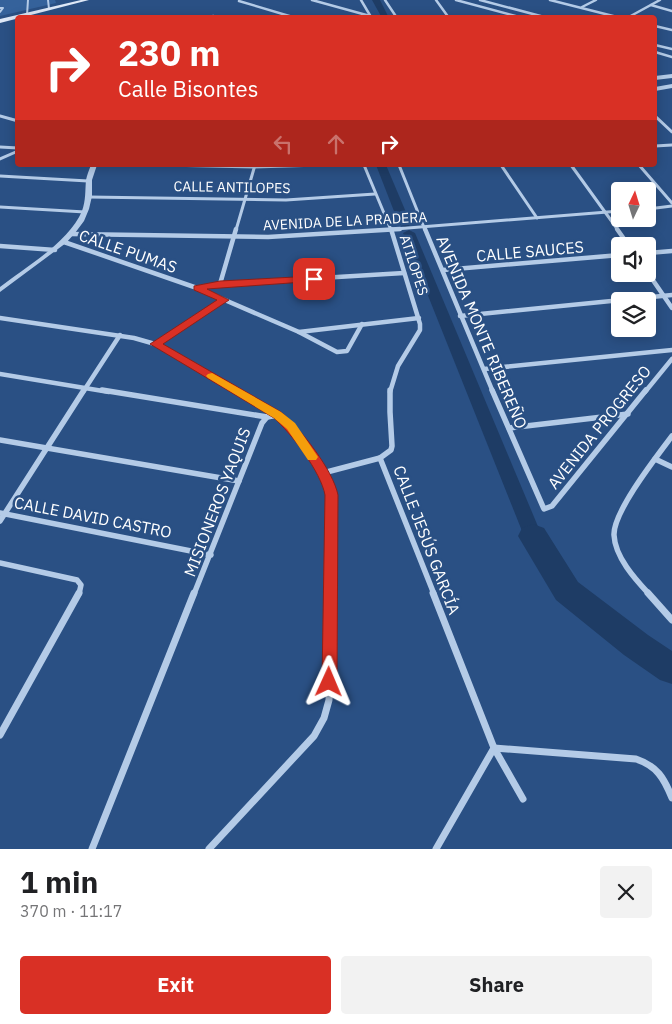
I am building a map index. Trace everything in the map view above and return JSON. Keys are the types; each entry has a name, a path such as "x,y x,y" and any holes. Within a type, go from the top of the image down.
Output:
{"main road":[{"path":"27,15 87,0"},
{"path":"0,21 15,18"}],"street":[{"path":"312,0 363,15"},
{"path":"361,0 369,15"},
{"path":"385,0 395,15"},
{"path":"436,0 447,15"},
{"path":"456,0 512,15"},
{"path":"480,0 537,15"},
{"path":"550,0 609,15"},
{"path":"581,8 596,0"},
{"path":"632,15 660,0"},
{"path":"239,1 286,15"},
{"path":"650,5 672,11"},
{"path":"657,26 672,30"},
{"path":"657,45 672,49"},
{"path":"657,54 672,57"},
{"path":"657,78 672,76"},
{"path":"657,89 672,86"},
{"path":"0,117 15,120"},
{"path":"657,118 672,132"},
{"path":"657,146 672,145"},
{"path":"0,147 15,149"},
{"path":"0,159 15,151"},
{"path":"1,288 55,250 71,234 85,212 89,197 88,181 93,167"},
{"path":"220,284 255,167"},
{"name":"ATILOPES","path":"365,167 391,230 419,318"},
{"name":"AVENIDA MONTE RIBEREÑO","path":"399,167 443,270 460,316 544,509"},
{"path":"502,167 537,218"},
{"path":"572,167 622,237"},
{"path":"641,167 672,205"},
{"path":"0,176 88,181"},
{"name":"CALLE ANTILOPES","path":"89,197 286,200 375,194"},
{"path":"656,208 672,205"},
{"path":"0,207 85,212"},
{"name":"AVENIDA DE LA PRADERA","path":"71,234 235,237 391,230 611,212"},
{"name":"CALLE PUMAS","path":"64,242 197,288 341,353 347,351 362,324"},
{"path":"0,246 55,250"},
{"path":"656,252 672,251"},
{"name":"CALLE SAUCES","path":"443,270 611,257"},
{"path":"197,288 220,284 404,273"},
{"path":"654,282 672,308"},
{"path":"460,316 672,295"},
{"path":"155,344 224,300"},
{"path":"0,318 120,335 155,344 278,415 291,426 329,482 332,495 329,700 324,718 314,736 209,849"},
{"path":"298,332 419,318"},
{"name":"CALLE JESÚS GARCÍA","path":"419,318 420,330 392,380 390,401 392,446 391,450 380,458 494,748 523,799"},
{"path":"0,521 3,513 48,448 120,335"},
{"path":"484,369 672,350"},
{"name":"AVENIDA PROGRESO","path":"544,509 552,506 672,359"},
{"name":"MISIONEROS YAQUIS","path":"0,374 267,417"},
{"path":"509,428 628,414"},
{"path":"267,417 278,415"},
{"name":"MISIONEROS YAQUIS","path":"92,849 211,555 262,423 267,417"},
{"path":"672,436 615,522 614,535 619,552 631,572 672,620"},
{"path":"0,440 239,481"},
{"path":"323,473 380,458"},
{"path":"655,459 672,468"},
{"name":"CALLE DAVID CASTRO","path":"3,513 211,555"},
{"path":"0,563 77,580 81,590 0,735"},
{"path":"436,849 494,748 643,761 651,764 662,773 672,798"}],"lane":[{"path":"27,15 28,0"},
{"path":"48,0 49,9"},
{"path":"0,8 3,8 2,12 0,12"}],"shaded area":[{"path":"0,0 55,0 56,3 0,16"}],"waterway":[{"path":"376,0 384,15"},
{"path":"382,167 405,224"},
{"path":"409,233 533,536"},
{"path":"533,536 567,591 636,645 672,669"}],"slow traffic":[{"path":"212,376 278,415 291,426 312,457"}],"route":[{"path":"314,279 220,284 197,288 224,300 155,344 278,415 291,426 329,482 332,495 329,682"}]}
